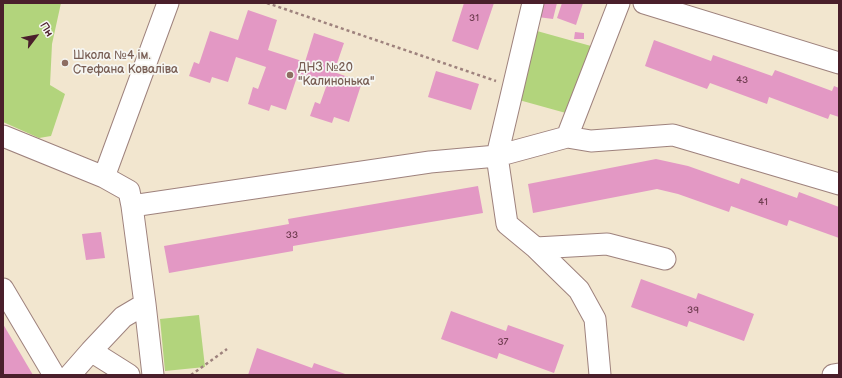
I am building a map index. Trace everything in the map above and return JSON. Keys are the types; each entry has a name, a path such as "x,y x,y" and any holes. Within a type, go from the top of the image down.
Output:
{"street":[{"path":"104,177 168,3"},
{"path":"533,3 497,156 507,224 536,248 580,290 595,319 600,375"},
{"path":"567,137 618,3"},
{"path":"644,3 839,63"},
{"path":"132,206 430,162 497,156 567,137 591,142 673,135 839,184"},
{"path":"3,136 104,177 129,191 145,304 153,375"},
{"path":"536,248 607,244 665,259"},
{"path":"3,289 54,375"},
{"path":"70,375 123,317 145,304"},
{"path":"91,351 129,375"},
{"path":"833,375 839,374"}],"path":[{"path":"267,3 514,87"},
{"path":"191,375 227,349"}],"green space":[{"path":"3,3 61,3 52,44 50,85 65,94 51,136 39,138 3,122"},
{"path":"537,31 591,46 573,115 519,100"},
{"path":"199,315 205,367 165,371 160,319"}],"building":[{"path":"464,3 494,3 478,50 452,41"},
{"path":"541,3 557,3 553,19 538,17"},
{"path":"562,3 583,3 576,25 557,18"},
{"path":"248,10 277,20 268,50 305,62 314,33 344,43 334,72 362,82 349,122 334,117 332,123 310,116 315,102 320,104 326,87 297,77 286,110 271,105 269,111 248,104 253,87 258,89 266,67 236,57 228,82 212,77 210,83 189,76 194,62 199,64 210,31 238,40"},
{"path":"575,32 584,33 584,39 574,39"},
{"path":"654,40 711,61 713,55 772,76 775,70 832,91 834,86 839,88 839,117 830,114 828,119 769,97 767,104 710,83 707,89 645,66"},
{"path":"436,71 479,84 471,110 428,97"},
{"path":"656,159 688,166 739,184 741,178 797,198 799,192 839,207 839,238 789,220 787,226 731,206 729,212 678,194 657,189 533,213 528,184"},
{"path":"478,186 483,213 293,246 293,251 169,273 164,246 289,224 288,219"},
{"path":"101,232 105,258 86,260 82,234"},
{"path":"641,279 696,299 698,293 754,314 744,341 689,321 687,327 631,307"},
{"path":"451,311 506,331 508,325 564,345 554,373 499,353 497,359 441,339"},
{"path":"3,324 33,375 3,375"},
{"path":"257,348 312,368 314,363 348,375 248,375"}],"place":[{"name":"Школа №4 ім. Стефана Коваліва","path":"65,63"},
{"name":"ДНЗ №20 \"Калинонька\"","path":"290,75"}]}
